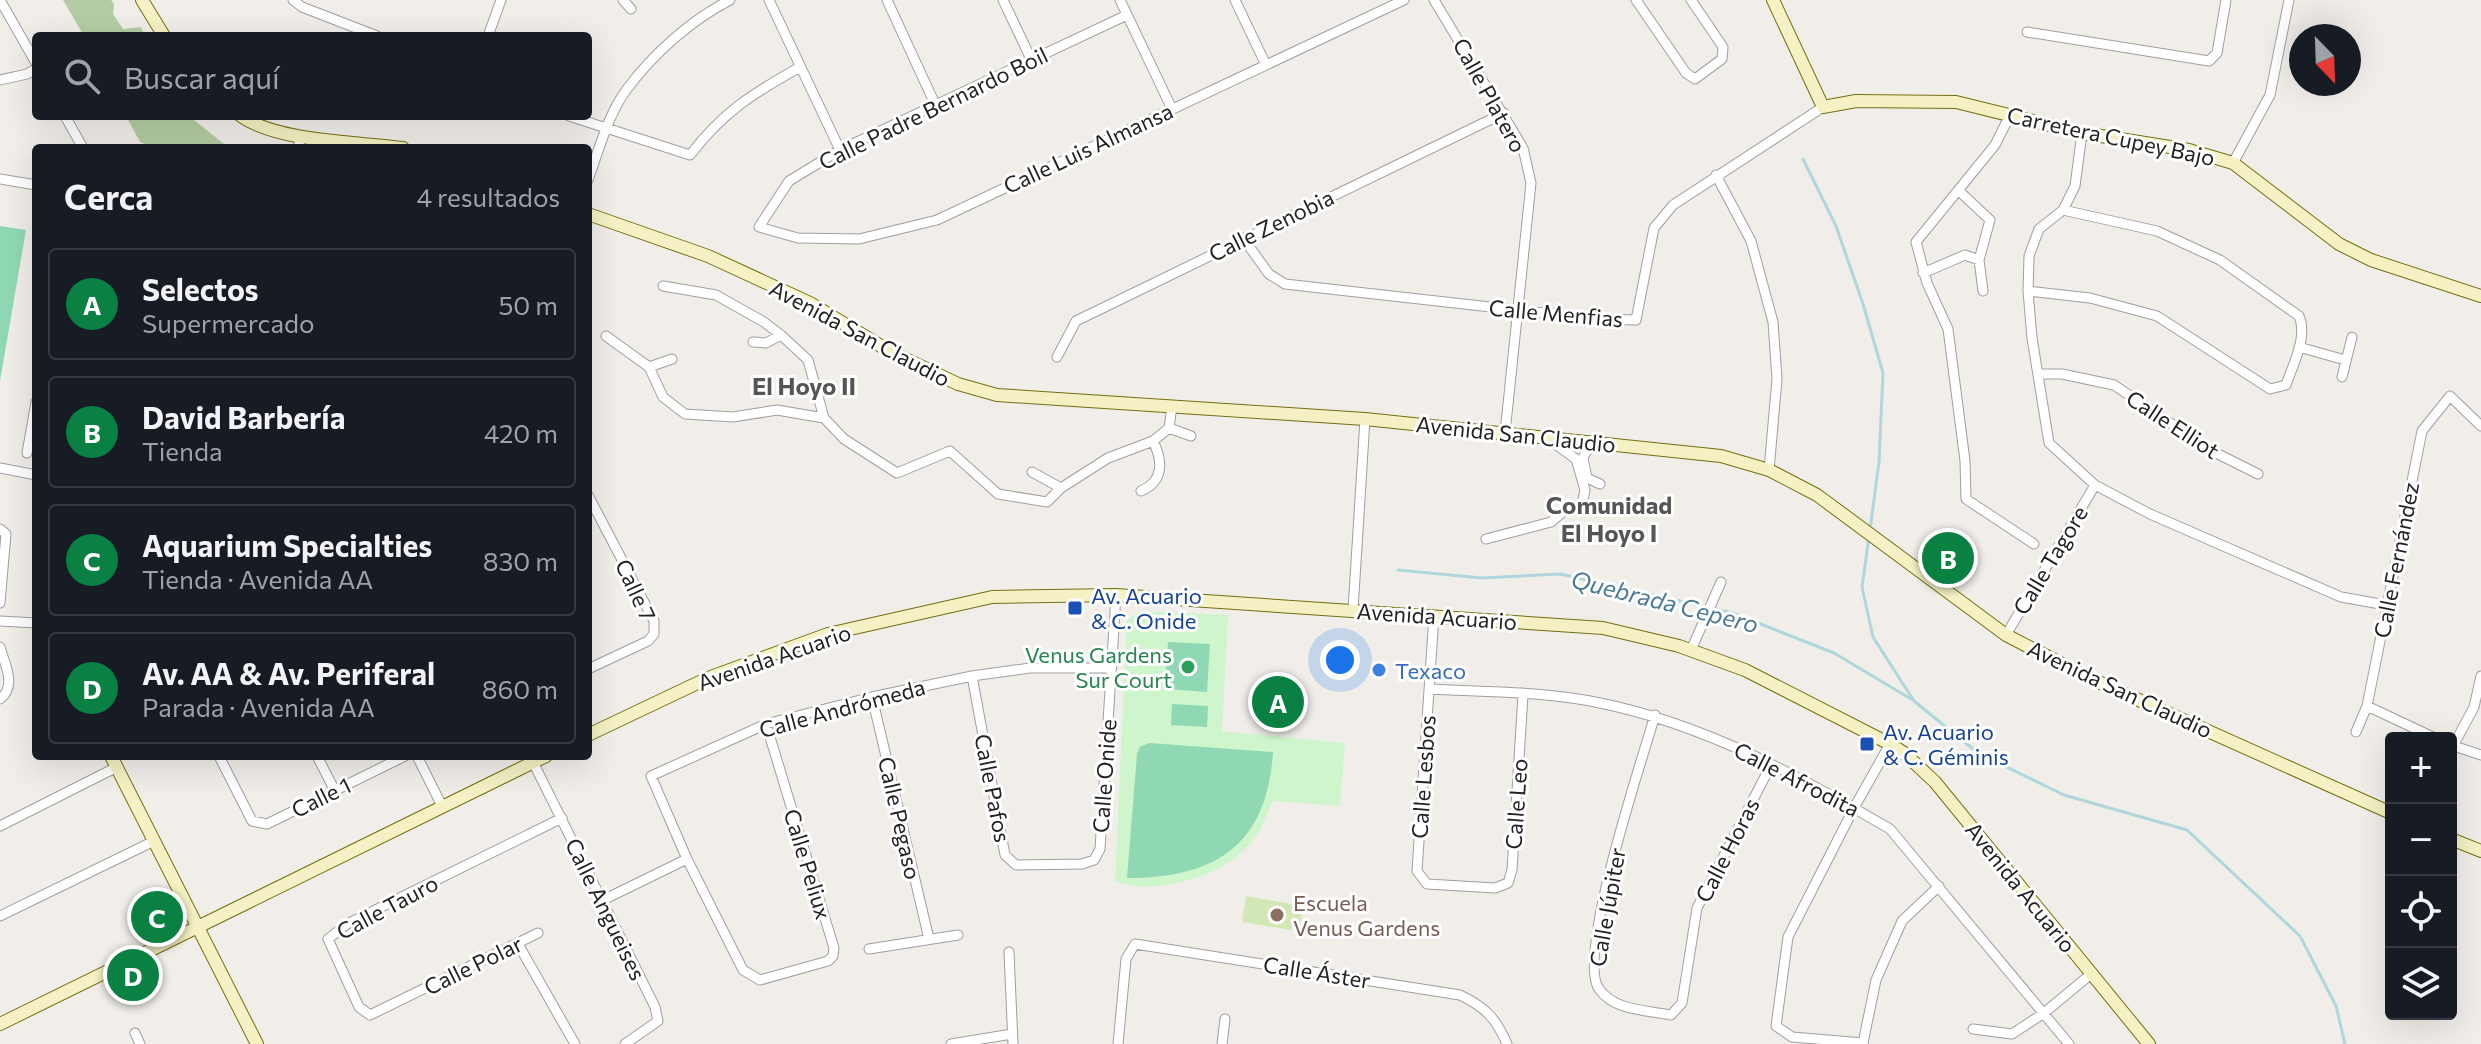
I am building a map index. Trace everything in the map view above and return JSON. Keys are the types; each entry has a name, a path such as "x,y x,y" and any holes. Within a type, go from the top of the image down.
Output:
{"street":[{"path":"0,0 32,56"},
{"path":"142,0 162,32"},
{"path":"293,0 302,7 367,32"},
{"path":"489,32 501,0"},
{"path":"623,0 631,9"},
{"path":"592,169 626,90 666,45 730,0"},
{"path":"769,0 840,150"},
{"path":"887,0 935,104"},
{"path":"1003,0 1031,59"},
{"path":"1120,0 1172,109"},
{"path":"1235,0 1266,65"},
{"name":"Calle Luis Almansa","path":"759,227 798,238 859,239 937,220 1404,0"},
{"name":"Calle Platero","path":"1434,0 1523,148 1531,183 1505,433"},
{"path":"1636,0 1686,73 1695,79 1722,59 1723,47 1691,0"},
{"path":"1773,0 1823,107"},
{"path":"2027,32 2209,61 2217,53 2226,0"},
{"path":"2233,163 2270,95 2289,0"},
{"name":"Calle Padre Bernardo Boil","path":"759,227 789,181 840,150 1127,15"},
{"path":"581,120 690,155 708,131 746,97 800,67"},
{"path":"0,80 32,71"},
{"name":"Carretera Cupey Bajo","path":"1823,107 1856,101 1956,102 2082,133 2189,150 2233,163 2339,244 2371,260 2481,296"},
{"name":"Calle Menfias","path":"1243,238 1269,274 1285,284 1597,319 1636,320 1654,228 1673,205 1823,107"},
{"name":"Calle Zenobia","path":"1057,357 1076,321 1504,113"},
{"path":"2010,115 1995,145 1916,242 1923,273 1948,329 1965,461 1966,499 2034,544"},
{"path":"67,120 81,144"},
{"path":"247,120 299,142 334,144"},
{"path":"2082,133 2075,186 2063,210 2039,229 2029,256 2028,291 2049,443 2095,485 2150,514 2341,597 2386,605"},
{"path":"1716,175 1751,241 1773,322 1777,379 1769,470"},
{"path":"0,179 32,184"},
{"path":"1958,190 1990,220 1979,260 1983,291"},
{"path":"2028,291 2090,298 2157,316 2270,389 2286,385 2299,347 2303,324 2299,316 2220,260 2157,231 2063,210"},
{"name":"Avenida San Claudio","path":"592,215 708,256 810,303 889,351 958,384 997,395 1365,419 1721,456 1769,470 1817,495 2006,635 2098,682 2385,810"},
{"path":"1923,273 1965,255 1979,260"},
{"path":"663,286 716,295 781,335 808,360 824,418 844,439 897,473 950,451 998,494 1047,502 1061,488 1108,458 1153,441 1169,428 1172,406"},
{"path":"753,342 766,343 781,335"},
{"path":"606,336 649,367 663,397 685,414 733,417 777,410 824,418"},
{"path":"2342,377 2352,337"},
{"path":"2299,347 2345,360"},
{"path":"649,367 672,359"},
{"name":"Calle Elliot","path":"2039,374 2062,374 2114,385 2212,451 2258,474"},
{"name":"Calle Fernández","path":"2356,732 2367,706 2422,431 2450,396 2481,426"},
{"path":"1353,610 1365,419"},
{"path":"27,453 32,425"},
{"path":"1169,428 1191,436"},
{"path":"1486,539 1551,522 1565,510 1582,504 1585,490 1576,459 1548,438"},
{"path":"1141,491 1151,487 1160,473 1161,457 1153,441"},
{"path":"1591,442 1583,458 1587,478 1600,484"},
{"path":"0,468 32,474"},
{"path":"1032,472 1061,488"},
{"name":"Calle Tagore","path":"2006,635 2095,485"},
{"name":"Calle 7","path":"592,503 654,621 654,634 648,641 592,667"},
{"path":"0,603 6,534 1,530"},
{"path":"1691,650 1721,582"},
{"name":"Avenida Acuario","path":"592,733 708,678 828,634 992,597 1116,595 1603,628 1691,650 1745,670 1904,753 1935,782 2149,1044"},
{"name":"Calle Onide","path":"1094,860 1100,849 1116,595"},
{"name":"Calle Lesbos","path":"1434,615 1417,871 1427,884 1480,887"},
{"path":"0,621 32,623"},
{"path":"0,647 10,680 7,693 0,699"},
{"name":"Calle Andrómeda","path":"787,973 760,980 743,970 687,859 651,776 766,724 872,697 972,676 1030,668 1111,668"},
{"name":"Calle Pafos","path":"972,676 1005,855 1016,865 1082,864 1094,860"},
{"path":"2457,737 2474,707 2481,676"},
{"name":"Calle Afrodita","path":"1429,689 1596,702 1655,715 1712,735 1854,808 1890,829 2069,1044"},
{"name":"Calle Leo","path":"1480,887 1495,888 1508,883 1512,870 1523,695"},
{"name":"Calle Pegaso","path":"872,697 929,939"},
{"path":"2367,706 2422,732"},
{"name":"Calle Júpiter","path":"1655,715 1607,879 1592,968 1597,986 1613,1005 1671,1015 1682,1003 1685,987"},
{"name":"Calle Peliux","path":"766,724 834,948 833,956 828,961 787,973"},
{"path":"1890,744 1788,937 1776,1026 1792,1037 1863,1043 1876,980 1902,921 1939,886"},
{"path":"2457,748 2481,755"},
{"name":"Calle 1","path":"221,760 252,821 267,824 397,760"},
{"path":"319,760 335,791"},
{"path":"419,760 442,806"},
{"path":"0,1024 537,760"},
{"path":"0,826 114,762 257,1044"},
{"name":"Calle Angueises","path":"533,762 655,1007 658,1021 625,1044"},
{"name":"Calle Horas","path":"1685,987 1697,908 1771,765"},
{"name":"Calle Tauro","path":"407,997 370,1015 359,1007 328,939 347,924 562,818"},
{"path":"0,916 154,841"},
{"path":"2457,841 2481,851"},
{"path":"603,900 687,859"},
{"name":"Calle Polar","path":"407,997 538,933"},
{"path":"869,949 958,935"},
{"path":"518,944 575,1044"},
{"name":"Calle Áster","path":"1118,1044 1126,959 1135,944 1460,995 1477,1003 1498,1024 1507,1044"},
{"path":"951,1044 1012,1039 1009,952"},
{"path":"1973,1029 2012,1034 2044,1013 2091,974"},
{"path":"1222,1044 1225,1019"},
{"path":"135,1033 140,1044"}],"green space":[{"path":"63,0 111,0 114,4 113,14 123,29 141,27 143,32 82,32"},
{"path":"128,120 194,120 224,144 145,144 140,142"},
{"path":"0,226 26,230 0,381"},
{"path":"1139,611 1228,615 1222,731 1345,743 1340,806 1273,801 1251,843 1239,855 1211,872 1163,886 1143,887 1115,882 1127,621"},
{"name":"Venus Gardens Sur Court","path":"1168,642 1210,644 1207,692 1165,689"},
{"path":"1172,704 1208,706 1207,727 1171,725"},
{"path":"1149,743 1273,752 1269,784 1248,833 1231,850 1211,863 1187,871 1127,878 1137,754 1140,747"},
{"path":"1246,896 1303,906 1299,931 1296,931 1297,922 1293,921 1291,930 1242,922"}],"waterway":[{"path":"1803,159 1836,226 1883,373 1879,462 1870,530"},
{"path":"1869,537 1862,587 1873,637 1914,701 1978,753 2064,795 2187,830 2300,936 2336,1006 2345,1044"},
{"name":"Quebrada Cepero","path":"1398,570 1482,578 1560,574 1733,613 1834,653 1911,699"}],"place":[{"name":"David Barbería","path":"1948,558"},
{"name":"Av. Acuario & C. Onide","path":"1075,608"},
{"name":"Venus Gardens Sur Court","path":"1188,667"},
{"name":"Texaco","path":"1379,670"},
{"name":"Selectos","path":"1278,702"},
{"name":"Av. Acuario & C. Géminis","path":"1867,744"},
{"name":"Escuela Venus Gardens","path":"1277,915"},
{"name":"Aquarium Specialties","path":"157,917"},
{"name":"Av. AA & Av. Periferal","path":"133,975"}],"district":[{"name":"El Hoyo II","path":"804,385"},
{"name":"Comunidad El Hoyo I","path":"1609,518"}]}
